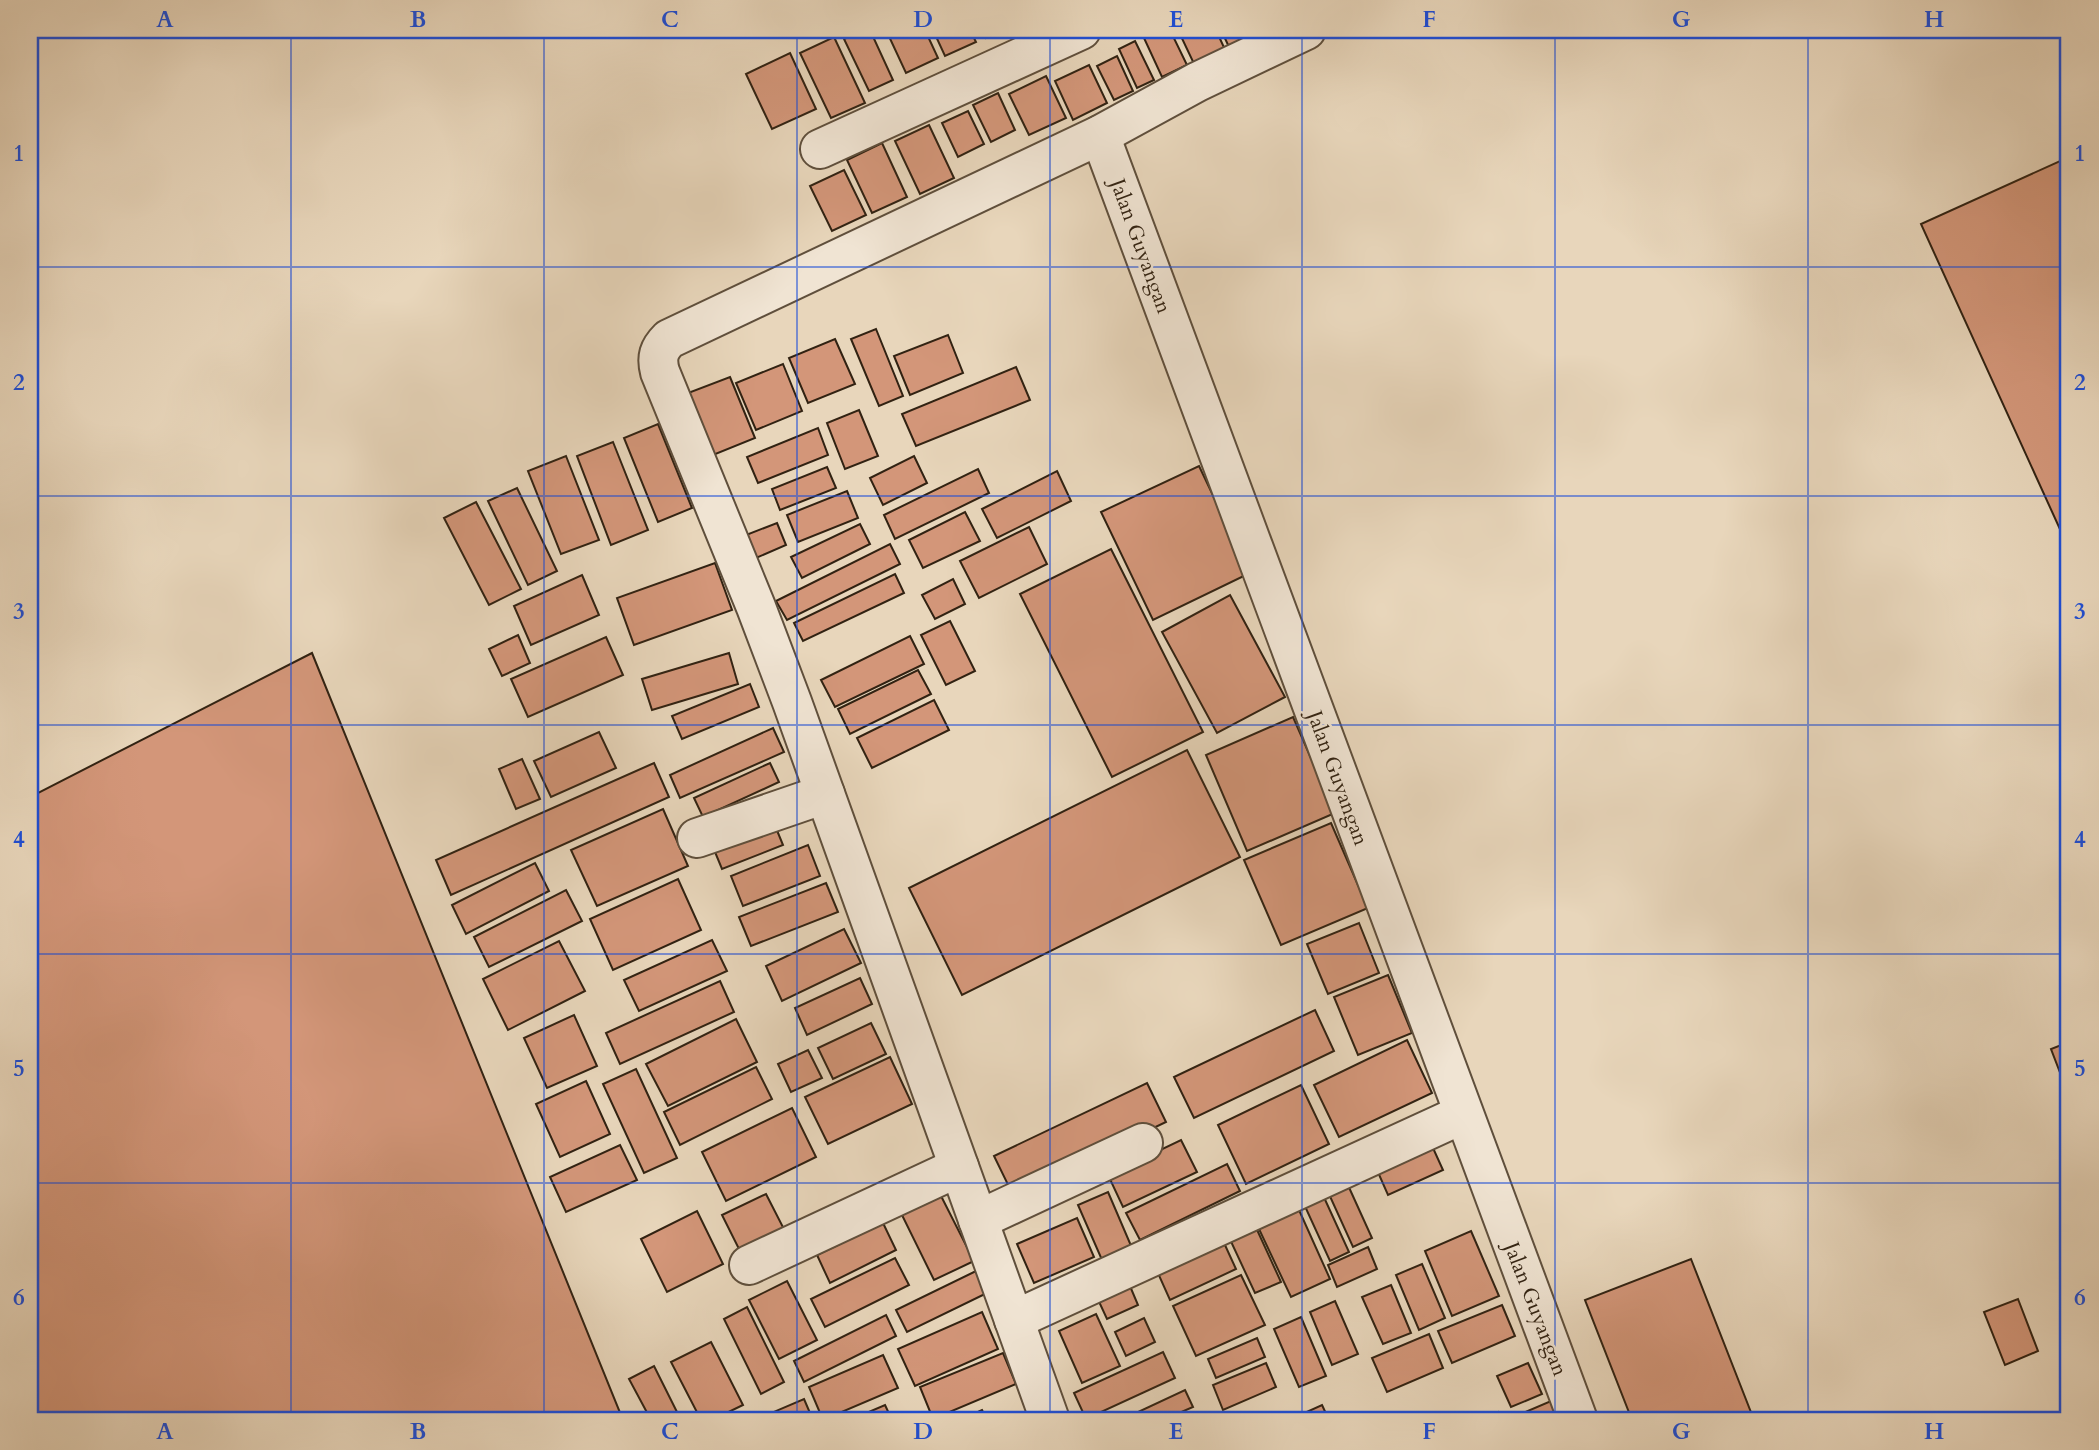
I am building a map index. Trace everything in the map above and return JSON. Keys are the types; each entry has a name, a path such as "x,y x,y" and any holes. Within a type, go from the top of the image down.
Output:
{"street":[{"path":"820,149 1081,30"},
{"path":"1050,1420 825,794 756,607 660,372 658,353 669,339 1100,135 1197,82 1306,30"},
{"name":"Jalan Guyangan","path":"1100,135 1578,1420"},
{"path":"697,838 825,794"},
{"path":"1014,1321 1462,1114"},
{"path":"978,1220 1143,1143"},
{"path":"749,1265 959,1167"}],"building":[{"path":"870,30 893,80 869,91 844,39"},
{"path":"886,30 925,30 938,58 906,73"},
{"path":"933,30 970,30 976,42 945,56"},
{"path":"982,30 1004,30 986,38"},
{"path":"1170,30 1187,65 1162,77 1144,38"},
{"path":"1178,30 1216,30 1227,54 1196,68"},
{"path":"1221,30 1262,30 1230,49"},
{"path":"834,37 865,103 831,118 800,53"},
{"path":"1135,41 1154,80 1137,88 1119,49"},
{"path":"790,53 816,109 772,129 746,74"},
{"path":"1117,56 1133,91 1114,100 1097,66"},
{"path":"1089,65 1107,103 1073,120 1055,81"},
{"path":"1046,76 1066,118 1029,135 1009,94"},
{"path":"998,93 1015,130 991,142 973,105"},
{"path":"968,111 984,144 958,157 942,123"},
{"path":"929,125 954,178 920,194 895,141"},
{"path":"882,143 907,197 872,213 847,160"},
{"path":"2069,157 2069,549 1921,224"},
{"path":"844,170 866,215 832,231 810,186"},
{"path":"876,329 903,396 879,406 851,339"},
{"path":"948,335 963,373 910,395 894,356"},
{"path":"835,339 855,384 808,403 789,358"},
{"path":"783,364 802,411 756,430 736,383"},
{"path":"1016,367 1030,400 916,446 902,414"},
{"path":"730,377 755,438 713,455 688,393"},
{"path":"859,410 878,456 845,469 827,423"},
{"path":"658,424 692,508 658,522 624,438"},
{"path":"818,428 828,455 758,483 747,457"},
{"path":"613,442 648,530 611,545 577,456"},
{"path":"566,456 599,540 561,554 528,471"},
{"path":"914,456 927,483 883,505 870,478"},
{"path":"1199,466 1250,573 1153,620 1101,512"},
{"path":"827,467 836,488 780,510 772,489"},
{"path":"978,469 989,493 895,539 884,515"},
{"path":"1057,471 1071,501 997,538 982,509"},
{"path":"517,488 557,571 528,585 488,501"},
{"path":"847,491 858,518 798,542 787,515"},
{"path":"476,502 521,589 489,605 444,518"},
{"path":"965,512 980,541 923,568 909,540"},
{"path":"777,523 786,545 756,558 746,535"},
{"path":"860,524 870,544 802,578 791,557"},
{"path":"1029,527 1047,564 979,598 960,561"},
{"path":"890,544 900,564 787,620 776,601"},
{"path":"1111,549 1203,732 1112,777 1020,594"},
{"path":"715,563 732,610 634,645 617,598"},
{"path":"895,574 904,593 803,641 794,623"},
{"path":"582,575 599,615 531,645 514,606"},
{"path":"953,579 965,604 935,619 922,595"},
{"path":"1230,595 1285,697 1217,733 1162,632"},
{"path":"950,621 975,671 946,685 921,635"},
{"path":"518,635 530,663 502,676 489,649"},
{"path":"910,636 924,664 835,707 821,680"},
{"path":"606,637 623,675 528,717 511,679"},
{"path":"312,653 623,1420 30,1420 30,797"},
{"path":"729,653 738,684 652,710 642,679"},
{"path":"918,670 931,694 850,734 838,709"},
{"path":"750,684 759,707 682,739 672,716"},
{"path":"934,700 949,730 872,768 857,738"},
{"path":"1293,717 1335,813 1247,851 1206,755"},
{"path":"773,728 784,752 680,798 670,775"},
{"path":"599,732 616,768 551,797 534,761"},
{"path":"1187,750 1240,857 962,995 909,888"},
{"path":"522,759 540,799 516,809 499,769"},
{"path":"654,763 669,797 451,895 436,860"},
{"path":"770,763 779,782 703,817 694,798"},
{"path":"663,809 688,866 597,906 571,850"},
{"path":"1331,823 1368,908 1281,945 1244,860"},
{"path":"776,828 783,845 722,869 715,852"},
{"path":"808,845 820,876 743,906 731,876"},
{"path":"535,863 549,891 466,934 452,905"},
{"path":"678,879 701,930 613,970 590,919"},
{"path":"826,883 838,912 751,946 739,917"},
{"path":"566,890 582,921 489,967 474,937"},
{"path":"1359,923 1379,973 1328,994 1307,944"},
{"path":"844,929 861,963 782,1001 766,966"},
{"path":"712,940 727,971 639,1011 624,980"},
{"path":"559,941 585,991 508,1030 483,979"},
{"path":"1388,975 1412,1033 1358,1055 1334,997"},
{"path":"860,978 872,1004 807,1035 795,1008"},
{"path":"720,981 734,1012 620,1064 606,1033"},
{"path":"1315,1010 1334,1051 1194,1118 1174,1077"},
{"path":"574,1015 597,1066 547,1088 524,1038"},
{"path":"736,1019 757,1062 668,1106 646,1064"},
{"path":"871,1023 886,1054 833,1079 818,1048"},
{"path":"1407,1040 1432,1093 1339,1137 1314,1085"},
{"path":"2069,1042 2069,1096 2051,1049"},
{"path":"808,1050 822,1078 791,1092 778,1064"},
{"path":"890,1057 912,1104 828,1144 805,1097"},
{"path":"756,1067 772,1099 680,1145 664,1112"},
{"path":"636,1069 677,1158 644,1173 603,1084"},
{"path":"586,1081 610,1134 560,1157 536,1104"},
{"path":"1147,1083 1166,1122 1013,1195 994,1156"},
{"path":"1301,1085 1329,1144 1246,1184 1218,1125"},
{"path":"792,1108 816,1157 726,1201 702,1152"},
{"path":"1428,1137 1443,1170 1388,1195 1373,1161"},
{"path":"1181,1140 1197,1172 1123,1207 1108,1175"},
{"path":"620,1145 637,1180 566,1212 550,1177"},
{"path":"1227,1164 1240,1191 1140,1240 1126,1213"},
{"path":"1347,1183 1372,1238 1353,1247 1328,1192"},
{"path":"938,1190 974,1261 934,1280 899,1209"},
{"path":"1108,1192 1132,1248 1102,1260 1078,1205"},
{"path":"1322,1193 1349,1252 1330,1261 1303,1202"},
{"path":"766,1194 788,1237 744,1259 722,1215"},
{"path":"1299,1210 1330,1279 1291,1297 1259,1229"},
{"path":"697,1211 723,1264 667,1292 641,1239"},
{"path":"1077,1218 1094,1257 1034,1283 1017,1244"},
{"path":"1253,1221 1281,1282 1255,1293 1227,1233"},
{"path":"883,1223 896,1250 830,1283 817,1255"},
{"path":"1471,1231 1499,1296 1452,1316 1425,1251"},
{"path":"1219,1232 1236,1269 1170,1300 1153,1262"},
{"path":"1368,1247 1377,1269 1337,1287 1328,1265"},
{"path":"895,1258 909,1285 825,1327 811,1299"},
{"path":"1691,1259 1754,1420 1632,1420 1585,1300"},
{"path":"1422,1264 1445,1318 1419,1330 1396,1275"},
{"path":"976,1271 987,1293 907,1332 896,1310"},
{"path":"1241,1275 1265,1325 1196,1356 1173,1306"},
{"path":"1127,1279 1138,1305 1107,1319 1095,1293"},
{"path":"787,1281 817,1340 779,1359 749,1300"},
{"path":"1391,1285 1411,1333 1383,1344 1362,1297"},
{"path":"2018,1299 2038,1351 2005,1365 1984,1312"},
{"path":"1335,1301 1358,1354 1332,1365 1310,1312"},
{"path":"1502,1305 1515,1336 1452,1363 1438,1331"},
{"path":"747,1307 784,1382 761,1394 724,1319"},
{"path":"982,1312 998,1349 915,1386 898,1349"},
{"path":"1096,1314 1120,1366 1082,1383 1059,1331"},
{"path":"886,1315 896,1336 804,1382 794,1361"},
{"path":"1301,1317 1326,1376 1299,1387 1274,1329"},
{"path":"1144,1318 1155,1342 1126,1356 1115,1332"},
{"path":"1429,1334 1443,1368 1387,1392 1372,1358"},
{"path":"1257,1338 1265,1357 1216,1378 1208,1359"},
{"path":"711,1342 743,1405 712,1420 701,1420 671,1362"},
{"path":"1163,1352 1175,1378 1086,1419 1074,1393"},
{"path":"1003,1353 1016,1384 933,1419 920,1387"},
{"path":"883,1355 898,1388 823,1420 809,1387"},
{"path":"1266,1363 1276,1387 1223,1410 1213,1385"},
{"path":"1528,1363 1542,1394 1511,1407 1497,1376"},
{"path":"654,1366 681,1420 651,1420 629,1379"},
{"path":"1185,1390 1193,1407 1163,1420 1141,1420 1138,1412"},
{"path":"804,1399 813,1420 755,1420"},
{"path":"1551,1401 1559,1420 1509,1420 1509,1419"},
{"path":"885,1405 892,1420 850,1420"},
{"path":"1322,1405 1329,1420 1289,1420"},
{"path":"982,1410 987,1420 960,1420"},
{"path":"1498,1412 1502,1420 1478,1420"}]}
